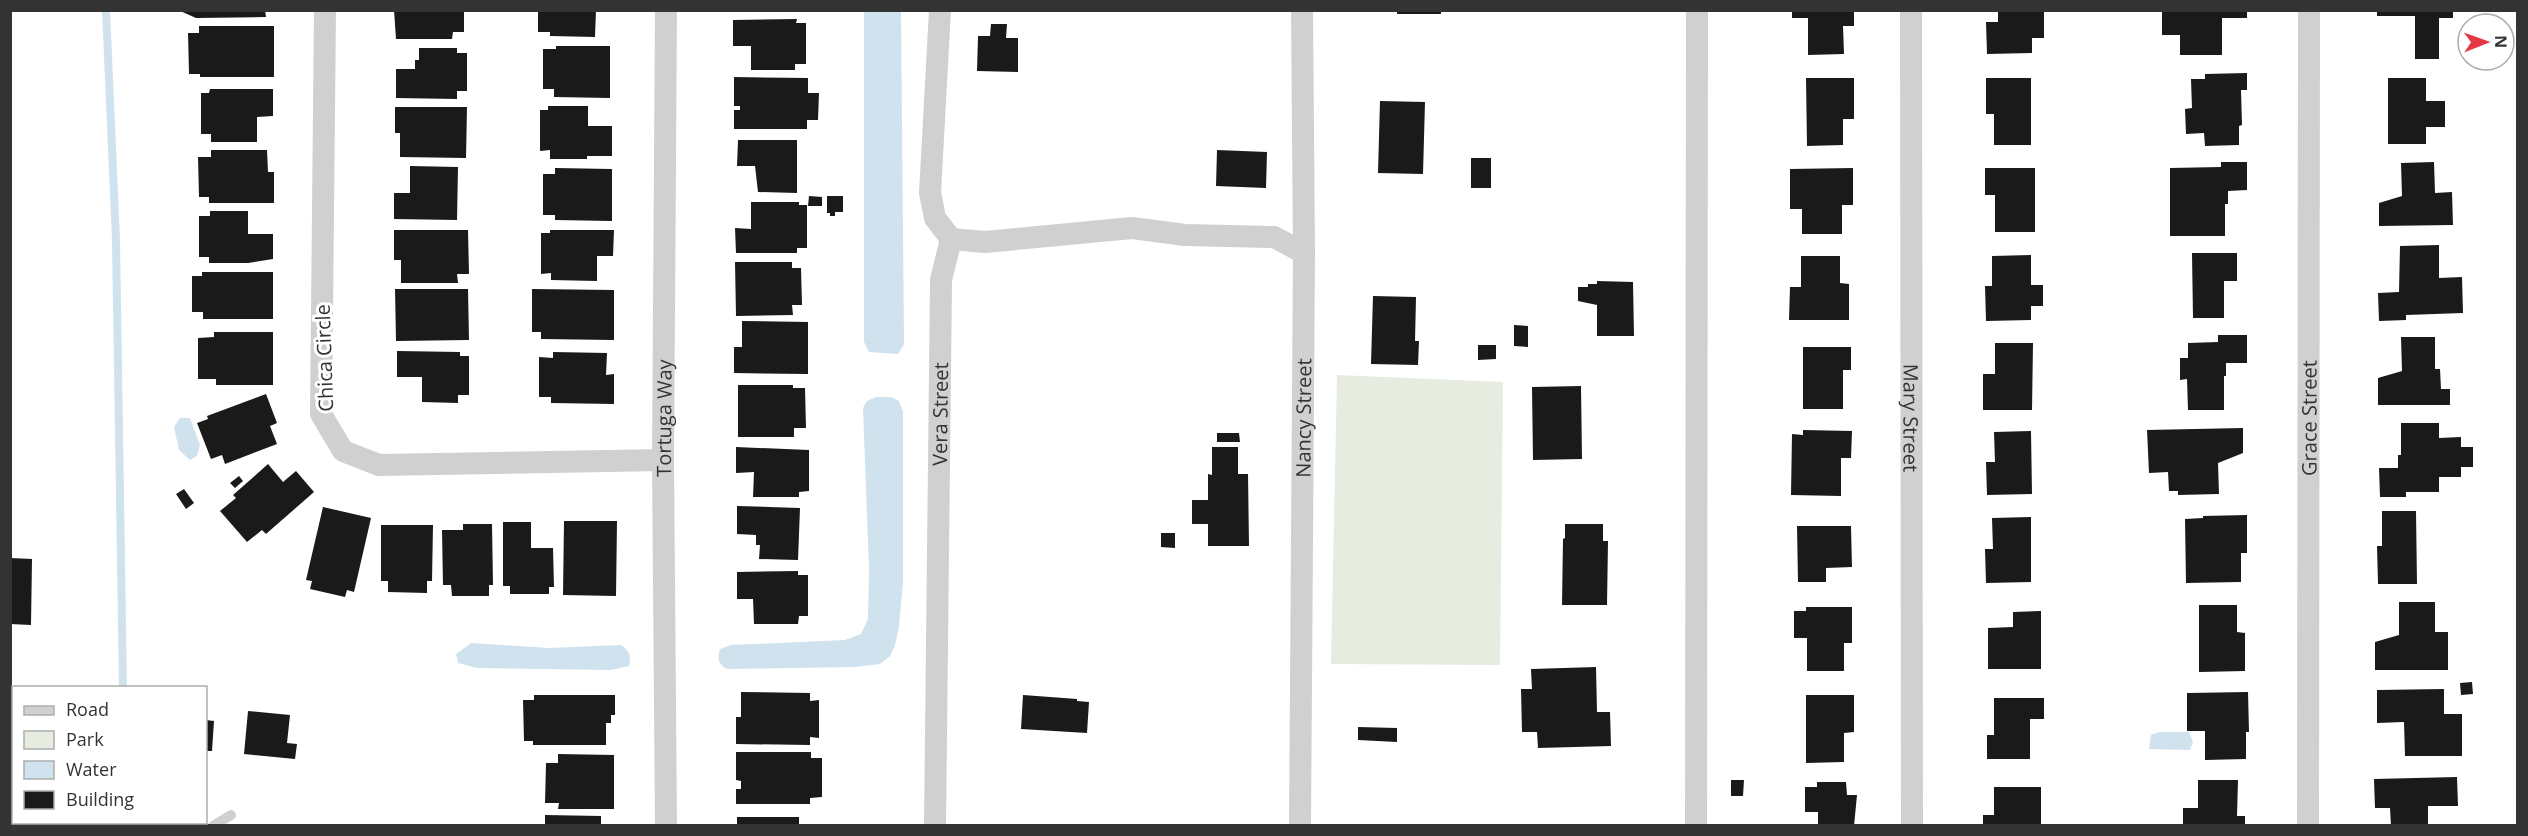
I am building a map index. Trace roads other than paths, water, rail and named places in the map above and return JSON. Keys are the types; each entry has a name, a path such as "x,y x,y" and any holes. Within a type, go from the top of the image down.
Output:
{"street":[{"name":"Chica Circle","path":"325,10 321,414 343,451 379,465 663,460"},
{"name":"Tortuga Way","path":"666,10 663,460 666,825"},
{"path":"940,10 930,193 935,218 951,239 985,242 1132,228 1185,235 1274,237 1304,253"},
{"name":"Nancy Street","path":"1300,825 1304,253 1302,10"},
{"path":"1696,825 1698,10"},
{"name":"Mary Street","path":"1911,10 1912,825"},
{"name":"Grace Street","path":"2308,825 2309,10"},
{"name":"Vera Street","path":"935,825 940,280 951,239"}],"lane":[{"path":"213,825 231,816"}],"water":[{"path":"864,11 901,11 904,344 898,354 869,352 864,342"},
{"path":"876,397 891,397 899,401 903,412 903,581 899,627 890,656 880,664 854,667 727,669 720,663 719,653 720,649 731,645 845,640 861,634 868,619 869,568 863,408 867,401"},
{"path":"180,418 190,418 200,445 197,456 190,460 179,450 174,427"},
{"path":"471,643 549,648 621,645 628,651 630,662 629,666 611,670 477,668 458,663 456,654"},
{"path":"2159,732 2189,732 2193,742 2190,750 2149,749 2151,735"}],"waterway":[{"path":"106,10 116,240 123,686"}]}
